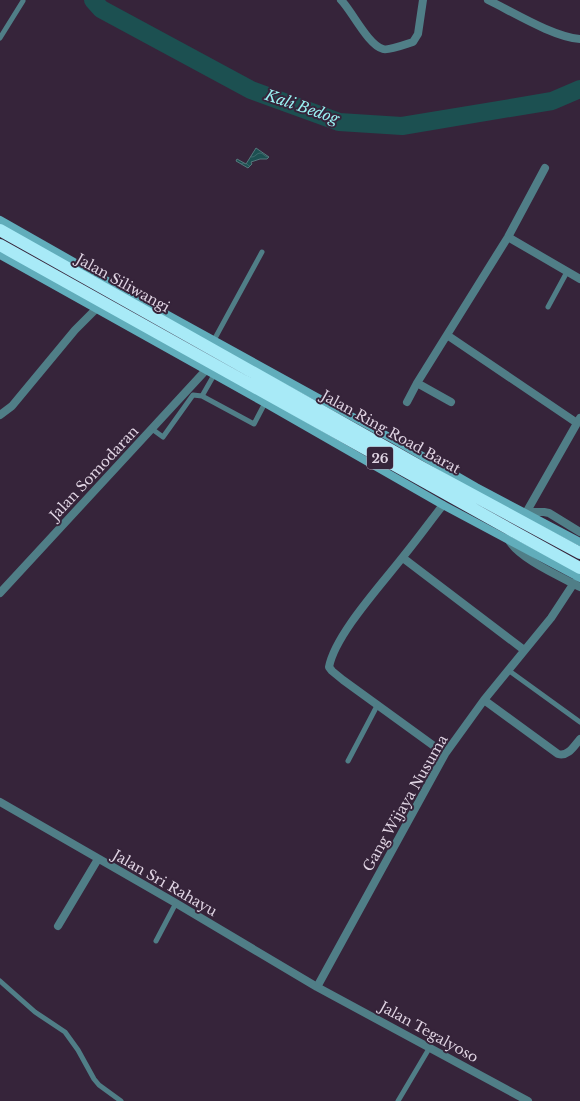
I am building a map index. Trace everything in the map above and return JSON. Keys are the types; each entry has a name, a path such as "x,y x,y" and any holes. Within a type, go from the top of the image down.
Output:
{"highway":[{"name":"Jalan Siliwangi","path":"0,230 140,310 232,360"},
{"name":"Jalan Siliwangi","path":"0,245 147,333 227,372"},
{"path":"227,372 232,360"},
{"name":"Jalan Ring Road Barat","path":"232,360 324,407 522,514 537,524"},
{"name":"Jalan Ring Road Barat","path":"227,372 509,534 534,543 580,568"},
{"name":"26","path":"537,524 580,553"}],"street":[{"path":"341,0 348,7 365,34 375,44 383,49 390,49 413,42 418,34 423,0"},
{"path":"488,0 551,30 566,36 580,39"},
{"path":"407,402 417,383 508,236 545,168"},
{"path":"0,220 214,340 324,407"},
{"path":"508,236 580,279"},
{"path":"0,255 96,310 147,333 214,375 443,505 509,534 520,545 578,583"},
{"path":"0,415 12,406 75,330 96,310"},
{"path":"447,335 578,421 522,514"},
{"name":"Jalan Somodaran","path":"0,592 206,370"},
{"path":"417,383 450,402"},
{"path":"443,505 345,632 331,659 329,667 343,680 445,754"},
{"path":"522,514 549,513 580,532"},
{"path":"537,524 580,542"},
{"path":"509,534 512,546 522,555 578,583"},
{"path":"403,558 524,650"},
{"name":"Gang Wijaya Nusuma","path":"317,987 445,754 484,700 578,583"},
{"path":"484,700 558,754 563,756 569,752 580,739"},
{"name":"Jalan Sri Rahayu","path":"0,802 176,903 317,987"},
{"path":"58,926 98,859"},
{"name":"Jalan Tegalyoso","path":"317,987 430,1047 513,1098 528,1101"}],"lane":[{"path":"0,38 23,1"},
{"path":"214,340 262,252"},
{"path":"548,307 567,272"},
{"path":"202,396 214,375"},
{"path":"152,429 163,437 193,395 202,396 254,424 265,403"},
{"path":"508,670 580,722"},
{"path":"348,761 378,706"},
{"path":"156,941 176,903"},
{"path":"0,981 35,1012 65,1032 78,1050 94,1079 99,1085 121,1101"},
{"path":"398,1101 430,1047"}],"water":[{"path":"256,148 269,157 267,159 260,159 251,162 252,164 248,168 236,161 237,159 246,164"}],"waterway":[{"name":"Kali Bedog","path":"93,0 101,9 251,90 339,122 402,126 552,101 580,89"}]}
